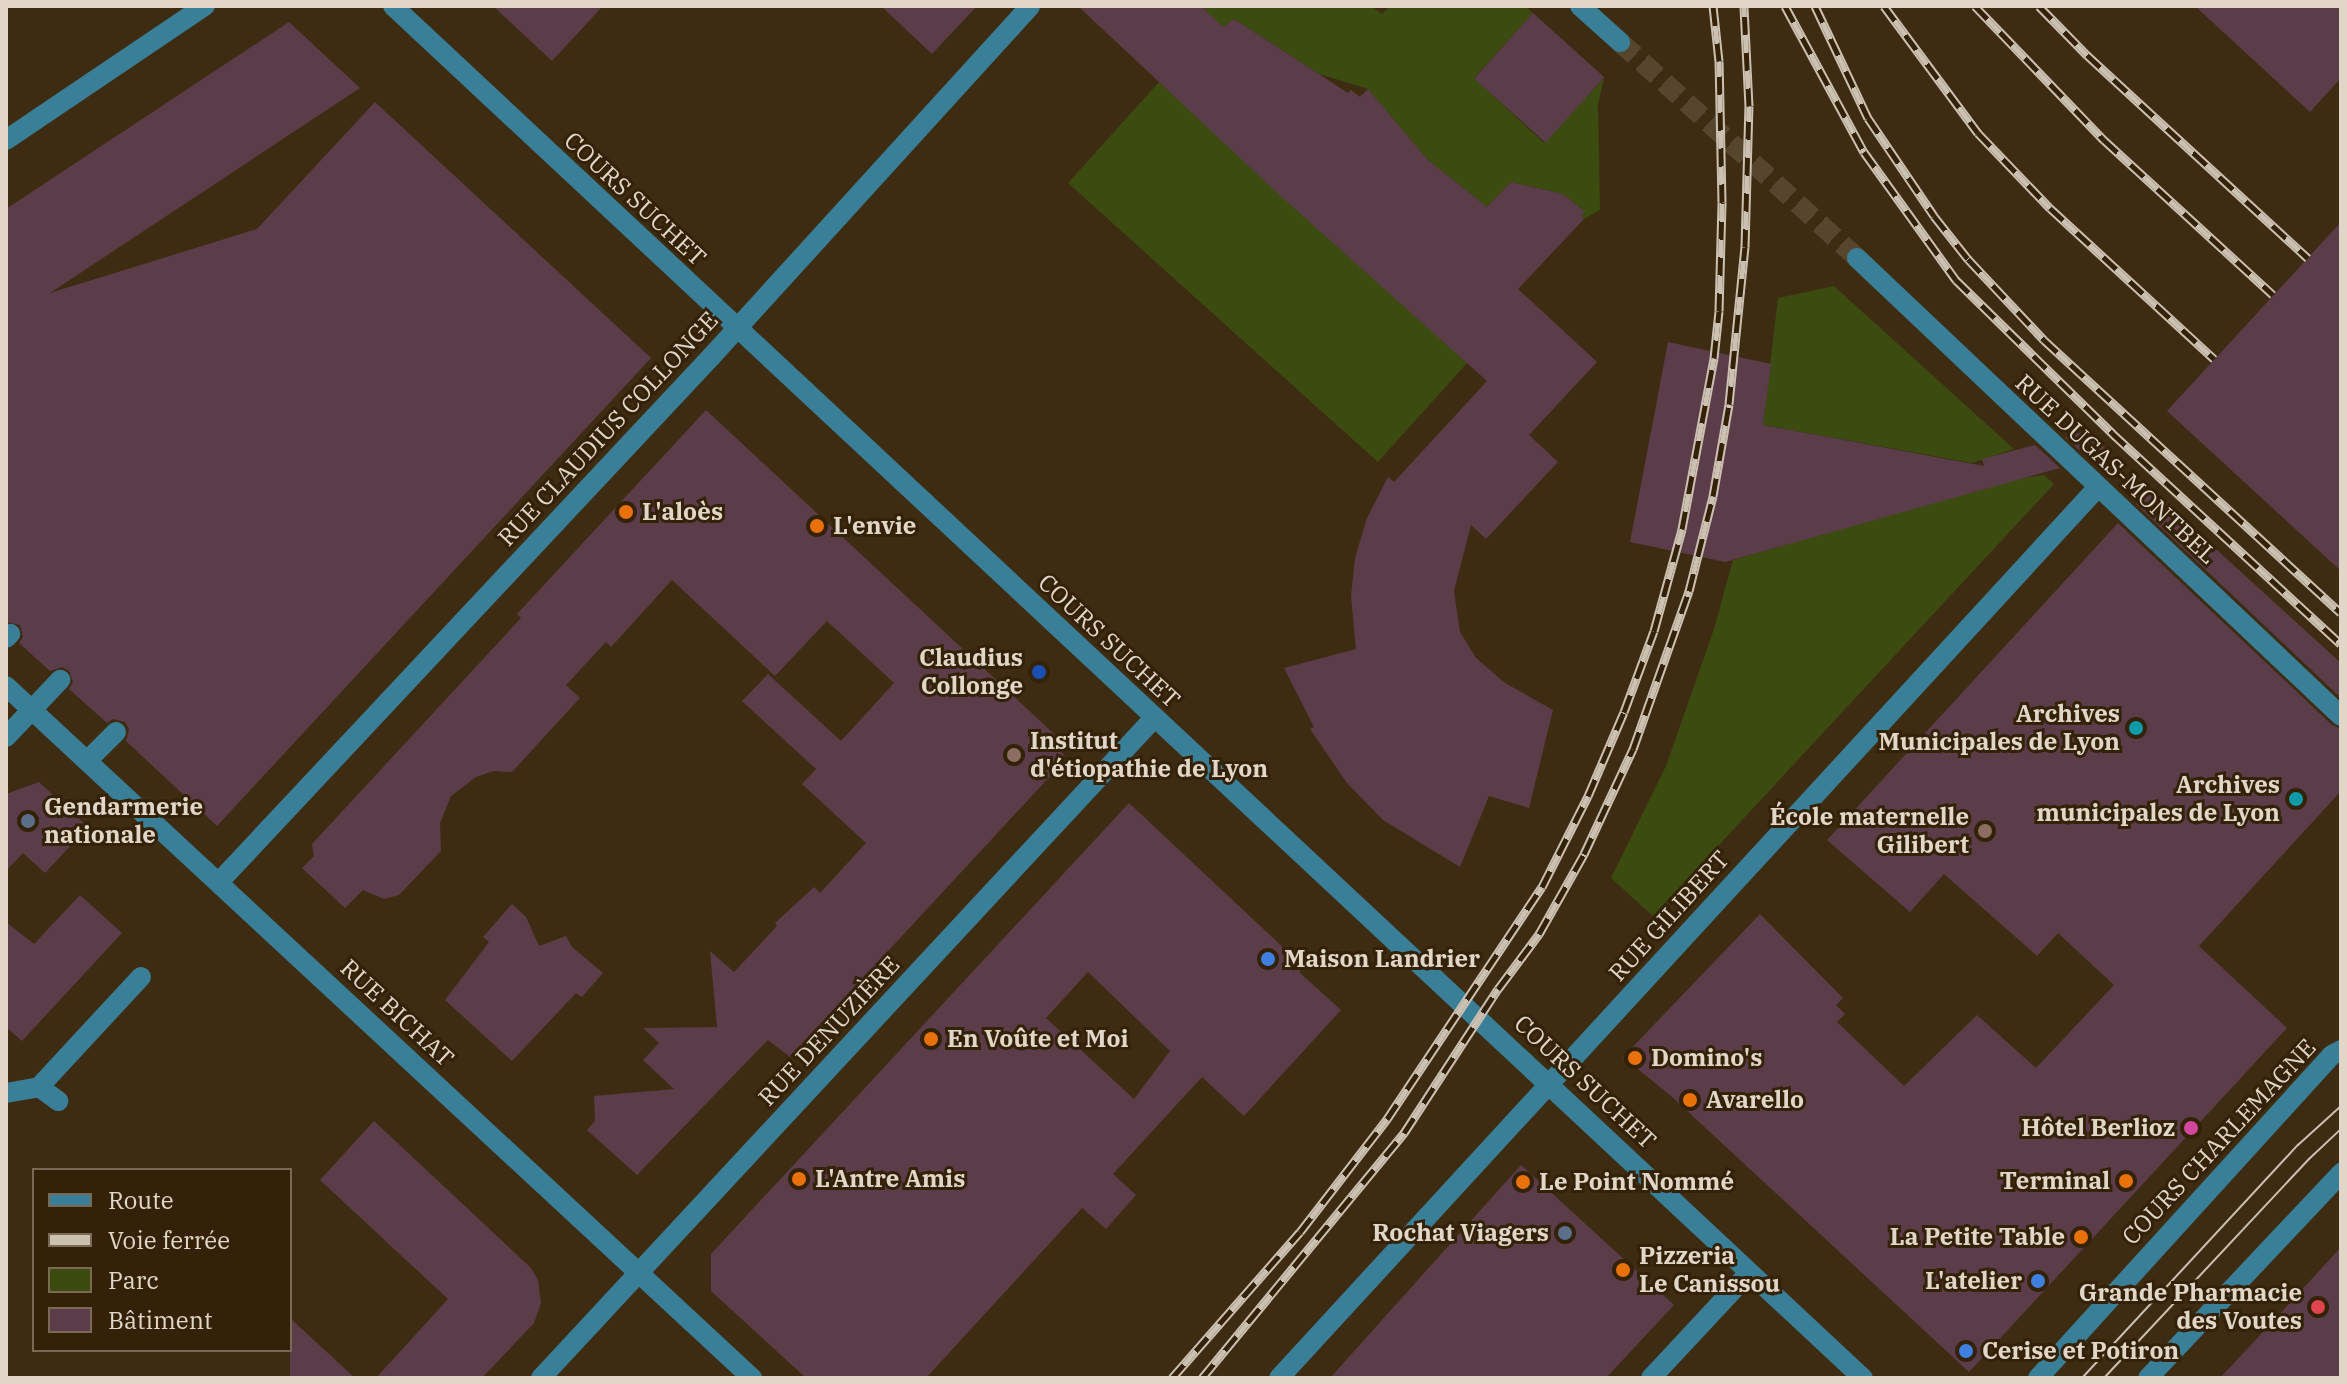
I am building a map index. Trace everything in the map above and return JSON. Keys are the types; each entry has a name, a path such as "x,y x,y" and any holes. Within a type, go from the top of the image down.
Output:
{"street":[{"path":"6,140 205,6"},
{"name":"COURS SUCHET","path":"393,6 1863,1378"},
{"name":"RUE CLAUDIUS COLLONGE","path":"219,882 736,329 1030,6"},
{"path":"1580,6 1620,42"},
{"name":"RUE DUGAS-MONTBEL","path":"1857,258 2341,716"},
{"name":"RUE GILIBERT","path":"1279,1378 2097,488"},
{"path":"6,737 60,680"},
{"name":"RUE BICHAT","path":"6,686 752,1378"},
{"name":"RUE DENUZIÈRE","path":"541,1378 1154,718"},
{"path":"87,761 116,732"},
{"path":"6,1093 39,1087 141,977"},
{"name":"COURS CHARLEMAGNE","path":"2038,1378 2332,1055 2341,1050"},
{"path":"39,1087 58,1101"},
{"path":"2148,1378 2341,1173"},
{"path":"1651,1378 1749,1273"}],"green space":[{"path":"1201,6 1371,6 1382,14 1390,6 1525,6 1533,13 1474,78 1544,143 1604,78 1598,104 1600,210 1584,219 1581,215 1584,211 1573,202 1570,205 1555,192 1511,182 1487,207 1428,160 1368,89 1319,74 1234,19 1223,27"},
{"path":"1159,82 1469,361 1378,462 1068,183"},
{"path":"1834,286 2014,449 1972,463 1763,425 1778,298"},
{"path":"2044,475 2054,484 1653,916 1611,878 1666,766 1714,629 1733,560 2016,479"}],"building":[{"path":"493,6 603,6 552,61"},
{"path":"881,6 977,6 932,54"},
{"path":"1078,6 1201,6 1223,27 1234,19 1348,93 1351,90 1360,97 1368,89 1428,160 1487,207 1511,182 1563,194 1585,212 1581,215 1584,219 1518,289 1597,362 1529,435 1558,462 1486,539 1471,525 1454,591 1460,632 1476,658 1505,683 1553,710 1529,808 1489,796 1460,867 1383,820 1347,783 1310,729 1314,727 1284,668 1356,649 1351,596 1355,558 1367,518 1388,477 1394,482 1487,381 1274,190"},
{"path":"2195,6 2341,6 2341,78 2310,112"},
{"path":"1533,13 1604,77 1545,143 1474,78"},
{"path":"289,22 360,88 50,293 257,229 375,102 651,358 217,826 126,741 129,729 125,722 113,719 107,723 69,689 73,682 69,671 62,667 50,671 19,643 23,637 20,625 6,622 6,209"},
{"path":"2341,222 2341,571 2167,411"},
{"path":"1668,342 1771,364 1763,425 1984,466 1982,459 2035,445 2060,468 1725,562 1630,542"},
{"path":"706,410 1066,745 1061,751 1066,759 790,1057 768,1040 637,1175 587,1130 595,1121 594,1096 674,1089 643,1060 659,1043 643,1028 717,1027 710,951 734,972 777,926 775,923 814,887 820,893 866,843 802,784 816,769 742,701 768,674 841,741 894,683 827,621 775,676 672,580 611,647 606,642 566,685 580,698 512,772 494,771 476,777 451,796 440,823 441,851 399,895 384,899 363,890 345,908 302,868 314,856 312,844 521,618 517,614"},
{"path":"2086,431 2113,455 2090,460 2065,437"},
{"path":"2150,489 2341,663 2341,698 2136,504"},
{"path":"2118,523 2332,725 2341,729 2341,791 2199,946 2287,1028 1969,1372 1671,1096 1623,1057 1760,914 1843,998 1836,1005 1845,1014 1837,1022 1904,1086 1977,1015 2036,1068 2114,985 2058,933 2037,956 1944,874 1910,912 1827,840"},
{"path":"39,782 88,827 45,873 23,853 6,871 6,794"},
{"path":"1129,803 1304,967 1299,972 1341,1010 1244,1116 1202,1077 1113,1174 1136,1195 1106,1229 1082,1208 926,1378 806,1378 711,1291 711,1254","holes":["1088,972 1170,1051 1134,1099 1046,1018"]},
{"path":"80,895 122,933 22,1041 6,1027 6,922 34,944"},
{"path":"512,904 526,917 539,946 566,936 572,947 603,973 582,997 576,993 512,1061 445,1000 489,942 483,937"},
{"path":"374,1121 531,1268 538,1280 541,1303 534,1323 482,1378 376,1378 448,1299 320,1180"},
{"path":"1521,1165 1674,1305 1606,1378 1330,1378"},
{"path":"2341,1247 2341,1378 2220,1378 2276,1318"},
{"path":"292,1320 355,1378 290,1378"}],"tunnel":[{"path":"1620,42 1857,258"}],"tram line":[{"path":"2082,1378 2298,1145 2341,1106"},
{"path":"2104,1378 2309,1159 2341,1129"}],"railway":[{"path":"1172,1378 1300,1232 1387,1119 1542,887 1588,796 1624,712 1654,631 1682,529 1714,358 1719,311 1722,202 1719,61 1713,6"},
{"path":"1202,1378 1404,1133 1498,989 1539,934 1584,854 1633,749 1689,591 1713,496 1729,404 1745,247 1749,106 1744,6"},
{"path":"1785,6 1864,152 1956,280 2112,433 2341,644"},
{"path":"1815,6 1868,118 1934,216 1968,259 2044,340 2341,613"},
{"path":"1884,6 1978,133 2050,208 2214,359"},
{"path":"1975,6 2104,140 2273,295"},
{"path":"2039,6 2087,55 2308,258"}],"place":[{"name":"L'aloès","path":"626,512"},
{"name":"L'envie","path":"817,526"},
{"name":"Claudius Collonge","path":"1039,672"},
{"name":"Archives Municipales de Lyon","path":"2136,728"},
{"name":"Institut d'étiopathie de Lyon","path":"1014,755"},
{"name":"Archives municipales de Lyon","path":"2296,799"},
{"name":"Gendarmerie nationale","path":"28,821"},
{"name":"École maternelle Gilibert","path":"1985,831"},
{"name":"Maison Landrier","path":"1268,959"},
{"name":"En Voûte et Moi","path":"931,1039"},
{"name":"Domino's","path":"1635,1058"},
{"name":"Avarello","path":"1690,1100"},
{"name":"Hôtel Berlioz","path":"2191,1128"},
{"name":"L'Antre Amis","path":"799,1179"},
{"name":"Terminal","path":"2126,1181"},
{"name":"Le Point Nommé","path":"1523,1182"},
{"name":"Rochat Viagers","path":"1565,1233"},
{"name":"La Petite Table","path":"2081,1237"},
{"name":"Pizzeria Le Canissou","path":"1623,1270"},
{"name":"L'atelier","path":"2038,1281"},
{"name":"Grande Pharmacie des Voutes","path":"2318,1307"},
{"name":"Cerise et Potiron","path":"1966,1351"}]}
